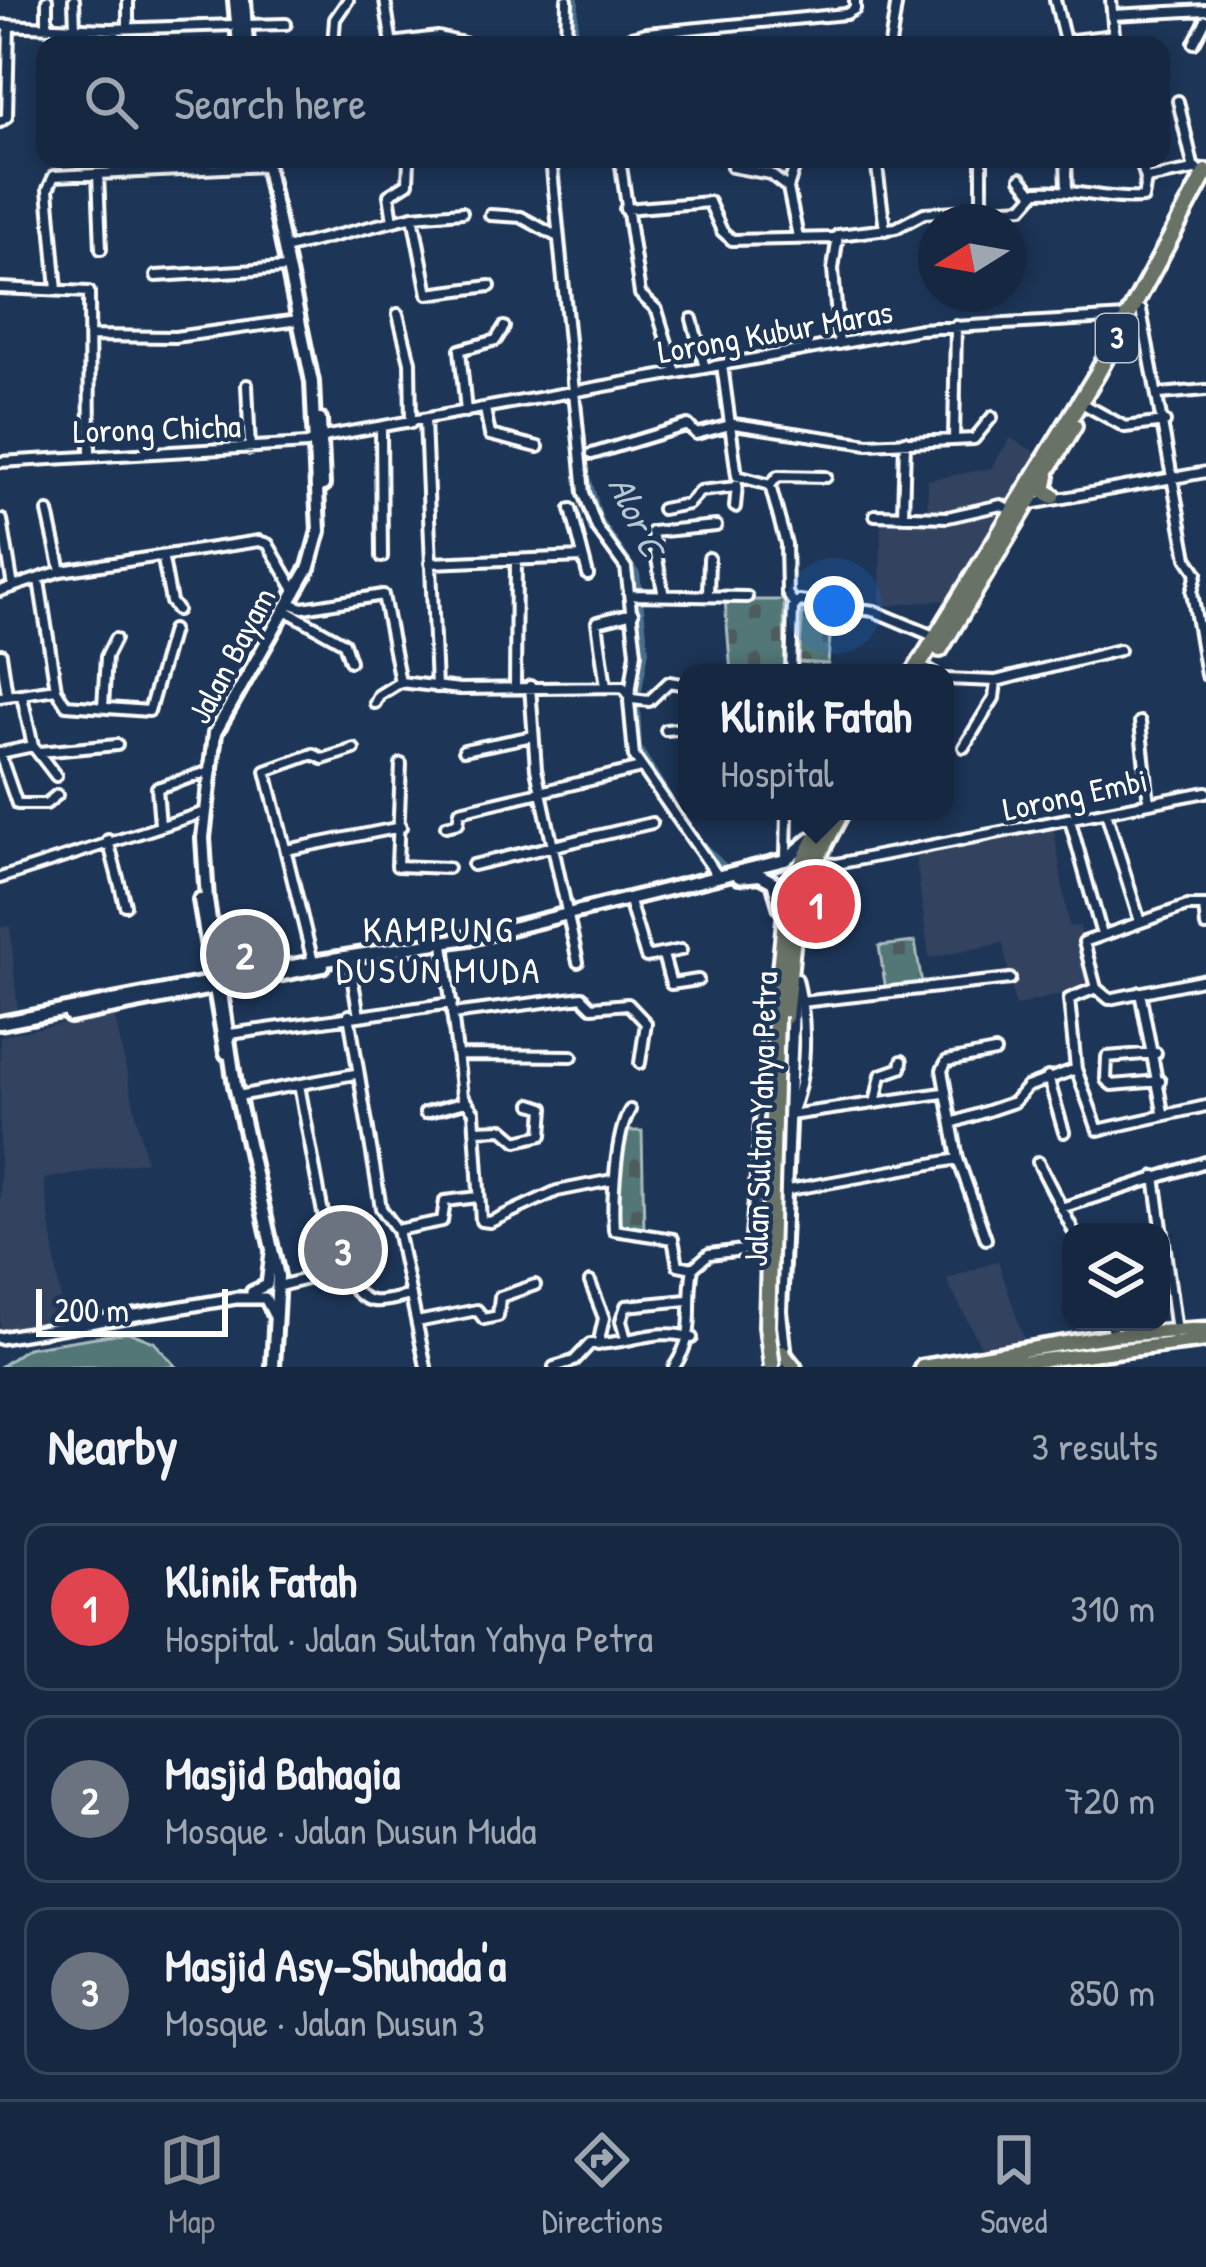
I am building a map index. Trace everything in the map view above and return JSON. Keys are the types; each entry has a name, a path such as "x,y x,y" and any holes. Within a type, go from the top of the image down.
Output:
{"highway":[{"name":"3","path":"928,664 936,637 1087,406 1203,177"},
{"name":"3","path":"930,664 1134,314"},
{"path":"1048,471 1044,491 1053,496"},
{"name":"Jalan Sultan Yahya Petra","path":"781,928 794,873 825,820"},
{"name":"Jalan Sultan Yahya Petra","path":"791,955 797,896 837,820"},
{"path":"778,1365 781,928"},
{"path":"781,1016 791,955"}],"main road":[{"path":"235,0 242,36"},
{"path":"240,25 244,0"},
{"path":"267,168 300,320"},
{"name":"Jalan Bayam","path":"217,984 203,838 208,772 222,714 290,602 316,546 321,505 318,440 300,320"},
{"path":"212,935 228,967 259,974 444,943 571,916 785,860 818,832"},
{"path":"203,838 200,902 207,949 278,1286 273,1367"},
{"path":"669,890 760,875 778,888 781,928"},
{"name":"Jalan Sultan Yahya Petra","path":"778,1365 766,1347 757,1244 766,1016 781,928"},
{"path":"173,993 198,975 207,949"},
{"name":"Jalan Sultan Yahya Petra","path":"778,1365 789,1190 791,955"},
{"path":"0,1026 314,962 349,959"},
{"path":"226,1027 234,998 259,974"},
{"path":"173,993 207,1002 226,1027"},
{"path":"757,1244 776,1252 787,1224"},
{"path":"1170,1331 1206,1329"},
{"path":"922,1367 1097,1331"},
{"path":"1113,1331 1117,1342 1132,1346"},
{"path":"984,1367 1076,1360 1132,1346 1206,1340"}],"street":[{"path":"47,0 47,28"},
{"path":"74,0 75,29"},
{"path":"128,0 128,28"},
{"path":"334,36 335,19 348,0"},
{"path":"385,0 391,36"},
{"path":"635,36 845,14 855,9 855,0"},
{"path":"891,36 897,0"},
{"path":"1055,0 1063,36"},
{"path":"1112,0 1113,36"},
{"path":"1172,0 1173,12"},
{"path":"566,36 568,2"},
{"path":"1113,15 1206,10"},
{"path":"1194,43 1206,20"},
{"path":"0,122 8,117 5,25 116,29 286,24"},
{"path":"116,29 116,36"},
{"path":"1146,179 1203,177 1178,101"},
{"path":"57,290 49,184 54,176 153,168"},
{"path":"393,221 389,195 408,183 409,168"},
{"path":"552,168 591,517 621,558 632,594 636,652 633,752 716,875"},
{"path":"621,168 640,294 657,310 676,373"},
{"path":"737,168 770,174 788,188"},
{"path":"794,168 788,188 797,237"},
{"path":"877,168 885,230"},
{"path":"982,168 982,204"},
{"path":"1066,168 1067,189"},
{"path":"1034,193 1067,189 1107,199 1143,198 1143,168"},
{"path":"98,174 101,249"},
{"path":"1021,178 1034,193"},
{"path":"1026,205 1034,193"},
{"path":"626,208 710,202 722,231 732,240 835,238 885,230 918,216"},
{"path":"284,249 413,216 462,212"},
{"path":"490,215 521,217 556,237"},
{"path":"413,216 428,294 490,286"},
{"path":"835,238 839,344"},
{"path":"156,276 288,268"},
{"path":"0,288 89,292 90,455"},
{"path":"398,314 410,362 411,423"},
{"path":"1134,314 1160,394 1187,558 1197,573 1192,592 1206,675"},
{"name":"Lorong Kubur Maras","path":"466,412 956,326 1134,314"},
{"path":"692,319 705,368"},
{"path":"91,336 175,337 300,320"},
{"path":"954,440 956,326"},
{"path":"466,412 460,350 496,340 504,327"},
{"path":"722,365 734,424 735,507"},
{"path":"247,385 250,449"},
{"path":"1160,394 1206,390"},
{"path":"1087,406 1125,428 1165,422"},
{"path":"485,409 490,435 538,447"},
{"name":"Lorong Chicha","path":"0,462 250,449 466,412"},
{"path":"592,454 683,425 700,434 734,424 854,443 976,439 992,417"},
{"path":"424,420 436,687"},
{"path":"381,428 382,556"},
{"path":"903,516 905,441"},
{"path":"875,515 950,517 1206,472"},
{"path":"770,485 778,476 826,477"},
{"path":"662,509 686,506 700,491 737,483 770,485"},
{"path":"770,485 786,544 787,593 794,604 791,664"},
{"path":"571,509 588,575"},
{"path":"48,512 61,571"},
{"path":"2,520 13,587"},
{"path":"663,591 651,534 716,526"},
{"path":"0,591 61,571 262,541 290,602 342,641 350,661"},
{"path":"430,563 583,556"},
{"path":"708,596 709,558"},
{"path":"163,559 171,602 178,610"},
{"path":"515,687 516,561"},
{"path":"39,580 56,689 66,705 149,711 172,630"},
{"path":"632,594 663,591 747,597"},
{"path":"290,602 301,608 383,595 400,682"},
{"path":"794,604 874,611 936,637"},
{"path":"607,687 598,622 633,613"},
{"path":"103,707 106,657 115,639"},
{"path":"954,679 996,681 1119,650"},
{"path":"1,654 3,695 56,689"},
{"path":"964,747 994,698 996,681"},
{"path":"375,703 379,694 400,682 436,687 624,688 636,698 653,700 669,682 678,684"},
{"path":"530,686 542,791 578,962"},
{"path":"22,696 36,749 56,776"},
{"path":"1140,722 1149,803"},
{"path":"666,730 678,729"},
{"path":"464,750 533,736"},
{"path":"57,795 39,806 10,801 0,754 118,745"},
{"path":"314,962 267,768 354,749"},
{"path":"401,764 400,869 448,868"},
{"path":"446,826 458,824 460,811 641,768"},
{"path":"160,825 157,788 208,772"},
{"name":"Lorong Embi","path":"811,862 836,863 1206,792"},
{"path":"0,878 205,812"},
{"path":"1106,812 1140,922"},
{"path":"785,860 787,820"},
{"path":"1070,820 1102,935"},
{"path":"472,865 652,823"},
{"path":"286,850 400,827"},
{"path":"108,840 125,904"},
{"path":"787,841 806,845"},
{"path":"629,901 646,957 681,950"},
{"path":"1206,926 1205,906 1084,942 1096,988 1106,999 1206,979"},
{"path":"255,926 259,974"},
{"path":"444,943 465,1102 474,1112 480,1218 487,1222 557,1191 612,1180"},
{"path":"663,955 671,984 698,980"},
{"path":"791,955 801,1003 800,1084 790,1114 826,1113 876,1099 943,1093"},
{"path":"349,959 356,1074 381,1208 397,1230 426,1367"},
{"path":"801,1003 1010,979"},
{"path":"1096,988 1070,999 1076,1069 1098,1130 1206,1106"},
{"path":"1140,992 1147,1037 1156,1053 1163,1112"},
{"path":"226,1027 583,997 592,1006 628,1004 646,1023 640,1063"},
{"path":"986,1239 958,1159 943,1093 945,1063 995,1052"},
{"path":"1156,1053 1108,1058 1106,1080 1160,1081"},
{"path":"458,1055 572,1056"},
{"path":"876,1099 881,1075 901,1068 902,1060"},
{"path":"952,1123 1014,1102 1024,1088 1076,1069"},
{"path":"237,1091 356,1074"},
{"path":"1048,1077 1064,1132"},
{"path":"299,1085 334,1272 358,1298 372,1303 411,1295"},
{"path":"425,1113 465,1102"},
{"path":"475,1130 502,1129 517,1141 542,1135 544,1108 532,1104"},
{"path":"630,1110 621,1126 620,1163 612,1180 615,1232 673,1239 678,1264 693,1268"},
{"path":"789,1190 958,1159"},
{"path":"1038,1162 1069,1223"},
{"path":"1061,1208 1206,1162"},
{"path":"1156,1176 1176,1331"},
{"path":"397,1230 442,1221 446,1201 478,1197"},
{"path":"674,1367 692,1337 687,1300 693,1268 709,1254 757,1244"},
{"path":"236,1298 267,1285 271,1251"},
{"path":"0,1338 255,1296 334,1272"},
{"path":"590,1282 604,1318 598,1345"},
{"path":"417,1322 477,1310 484,1319 498,1316 500,1297 535,1285"},
{"path":"255,1296 270,1302 276,1330"},
{"path":"626,1339 621,1321 626,1306 687,1300"},
{"path":"554,1367 598,1345 626,1339 692,1337"}],"shaded area":[{"path":"1010,438 1037,453 948,600 880,606 881,518 927,520 928,480 991,468"},
{"path":"1054,829 1069,927 1080,926 1089,987 1015,1006 1003,943 929,958 916,859 918,852"},
{"path":"10,926 18,1013 0,1016 0,927"},
{"path":"114,1013 146,1161 44,1179 63,1316 0,1331 0,1036"},
{"path":"998,1261 1025,1342 981,1347 946,1279"}],"green space":[{"path":"725,600 784,600 785,664 730,664"},
{"path":"803,608 832,610 828,664 799,662"},
{"path":"915,942 922,984 886,990 879,946"},
{"path":"622,1131 642,1131 644,1230 618,1231 616,1227 614,1175 621,1174"},
{"path":"128,1332 154,1342 176,1367 0,1367 27,1348"}],"waterway":[{"name":"Alor C","path":"574,36 576,0"},
{"name":"Alor C","path":"558,168 587,473 600,520 637,574 646,650 637,702 639,748 678,811"},
{"name":"Alor C","path":"683,820 726,868"}],"place":[{"name":"Klinik Fatah","path":"816,904"},
{"name":"Masjid Bahagia","path":"245,954"},
{"name":"Masjid Asy-Shuhada'a","path":"343,1250"}],"district":[{"name":"KAMPUNG DUSUN MUDA","path":"439,950"}]}
